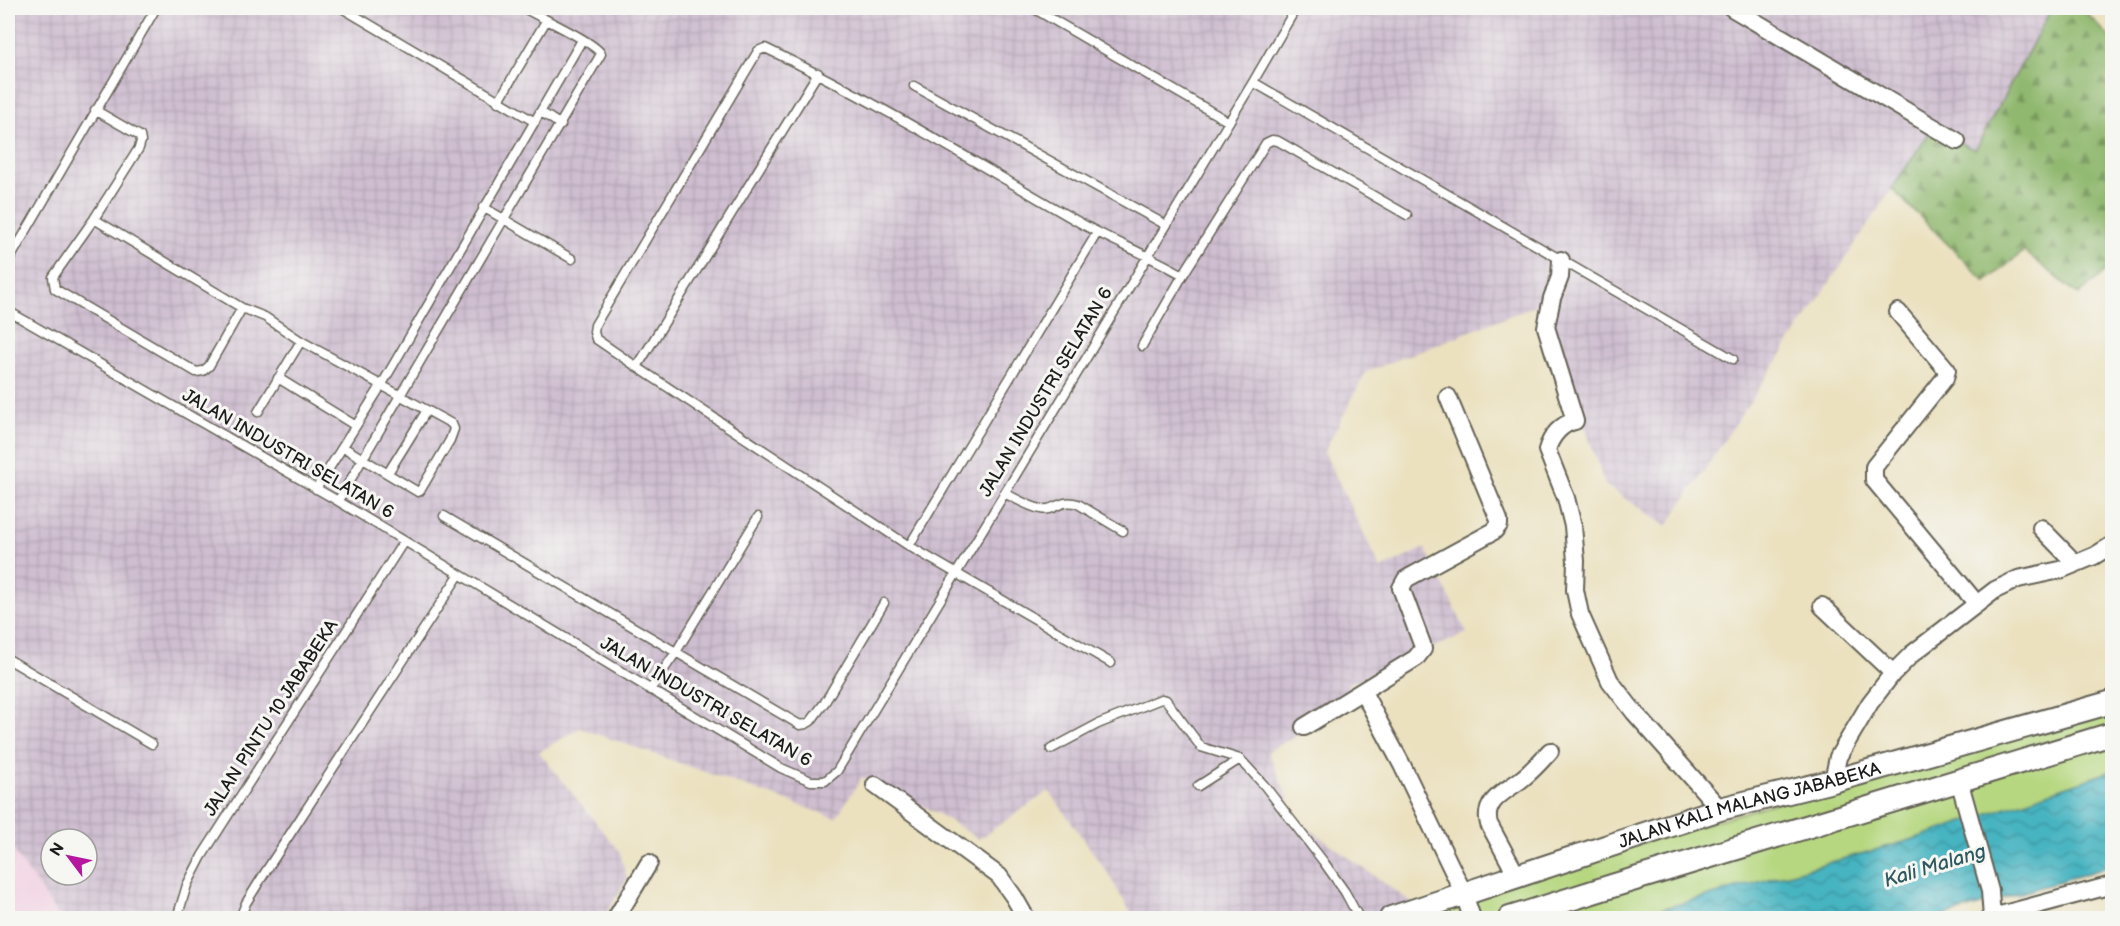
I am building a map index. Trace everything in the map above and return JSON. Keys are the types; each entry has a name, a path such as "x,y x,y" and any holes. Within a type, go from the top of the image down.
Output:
{"main road":[{"name":"JALAN KALI MALANG JABABEKA","path":"1391,918 1720,809 1833,781 2112,702"},
{"name":"JALAN KALI MALANG JABABEKA","path":"1510,918 1961,791 2112,734"}],"street":[{"path":"1732,8 1957,141"},
{"path":"1561,260 1560,277 1552,298 1546,327 1575,421 1568,423 1552,436 1547,450 1566,498 1573,526 1576,561 1575,590 1581,614 1610,681 1634,712 1720,809"},
{"path":"1898,312 1947,370 1945,378 1874,467 1874,480 1977,604"},
{"path":"1304,727 1416,658 1423,649 1401,588 1404,581 1494,531 1499,525 1478,467 1448,397"},
{"path":"2041,528 2075,563"},
{"path":"1833,781 1838,757 1870,703 1893,673 1912,654 1995,590 2018,579 2060,570 2094,556 2112,545"},
{"path":"1822,606 1893,673"},
{"path":"1363,692 1402,765 1464,894 1472,918"},
{"path":"1517,876 1486,815 1494,800 1525,777 1550,751"},
{"path":"875,785 999,876 1025,918"},
{"path":"1961,791 1990,891 1991,918 2112,885"},
{"path":"616,918 649,863"}],"lane":[{"path":"8,262 156,8"},
{"path":"342,8 535,122"},
{"path":"338,501 601,54 582,40 524,8"},
{"path":"1033,8 1229,122"},
{"name":"JALAN INDUSTRI SELATAN 6","path":"8,311 338,501 781,768 811,781 825,781 837,771 1296,8"},
{"path":"498,102 546,21"},
{"path":"316,489 381,386 582,40"},
{"path":"1111,663 909,546 596,339 595,325 758,51 765,48 818,73 1097,233 1183,275"},
{"path":"637,367 818,73"},
{"path":"1253,82 1733,359"},
{"path":"914,86 1166,225"},
{"path":"95,110 140,136 141,141 139,148 94,219 53,277 55,289 196,372 209,366 242,308"},
{"path":"541,112 561,125"},
{"path":"1142,346 1183,275 1266,143 1272,140 1278,141 1407,215"},
{"path":"483,207 572,259"},
{"path":"94,219 242,308 265,317 301,341 452,424 454,434 420,491 416,492 343,447"},
{"path":"909,546 1097,233"},
{"path":"258,412 301,341"},
{"path":"278,378 356,426"},
{"path":"388,473 427,410"},
{"path":"1004,493 1040,509 1071,501 1123,531"},
{"path":"444,516 800,725 811,721 825,702 884,603"},
{"path":"650,690 676,652 758,517"},
{"name":"JALAN PINTU 10 JABABEKA","path":"177,918 187,885 202,856 404,541"},
{"path":"240,918 246,903 266,871 459,575"},
{"path":"8,659 152,744"},
{"path":"1051,749 1098,724 1164,699 1201,747 1240,759 1323,861 1345,892 1359,918"},
{"path":"1198,786 1240,759"}],"shaded area":[{"path":"8,8 2052,8 1975,150 1932,129 1667,526 1605,485 1542,303 1366,372 1324,452 1381,569 1425,548 1467,633 1348,684 1355,706 1268,751 1297,820 1420,909 1392,918 1134,918 1107,872 1049,791 979,839 937,813 862,777 836,818 580,728 539,752 620,852 627,880 603,918 60,918 8,843 8,810 12,806 8,801"},
{"path":"8,843 60,918 8,918"}],"green space":[{"path":"2052,8 2081,8 2112,39 2112,265 2079,295 2024,251 1986,282 1892,189 1932,129 1975,150"},
{"path":"2112,702 2112,771 1908,841 1629,918 1391,918"}],"water":[{"name":"Kali Malang","path":"2112,771 2112,866 1937,918 1629,918 1908,841"}]}
